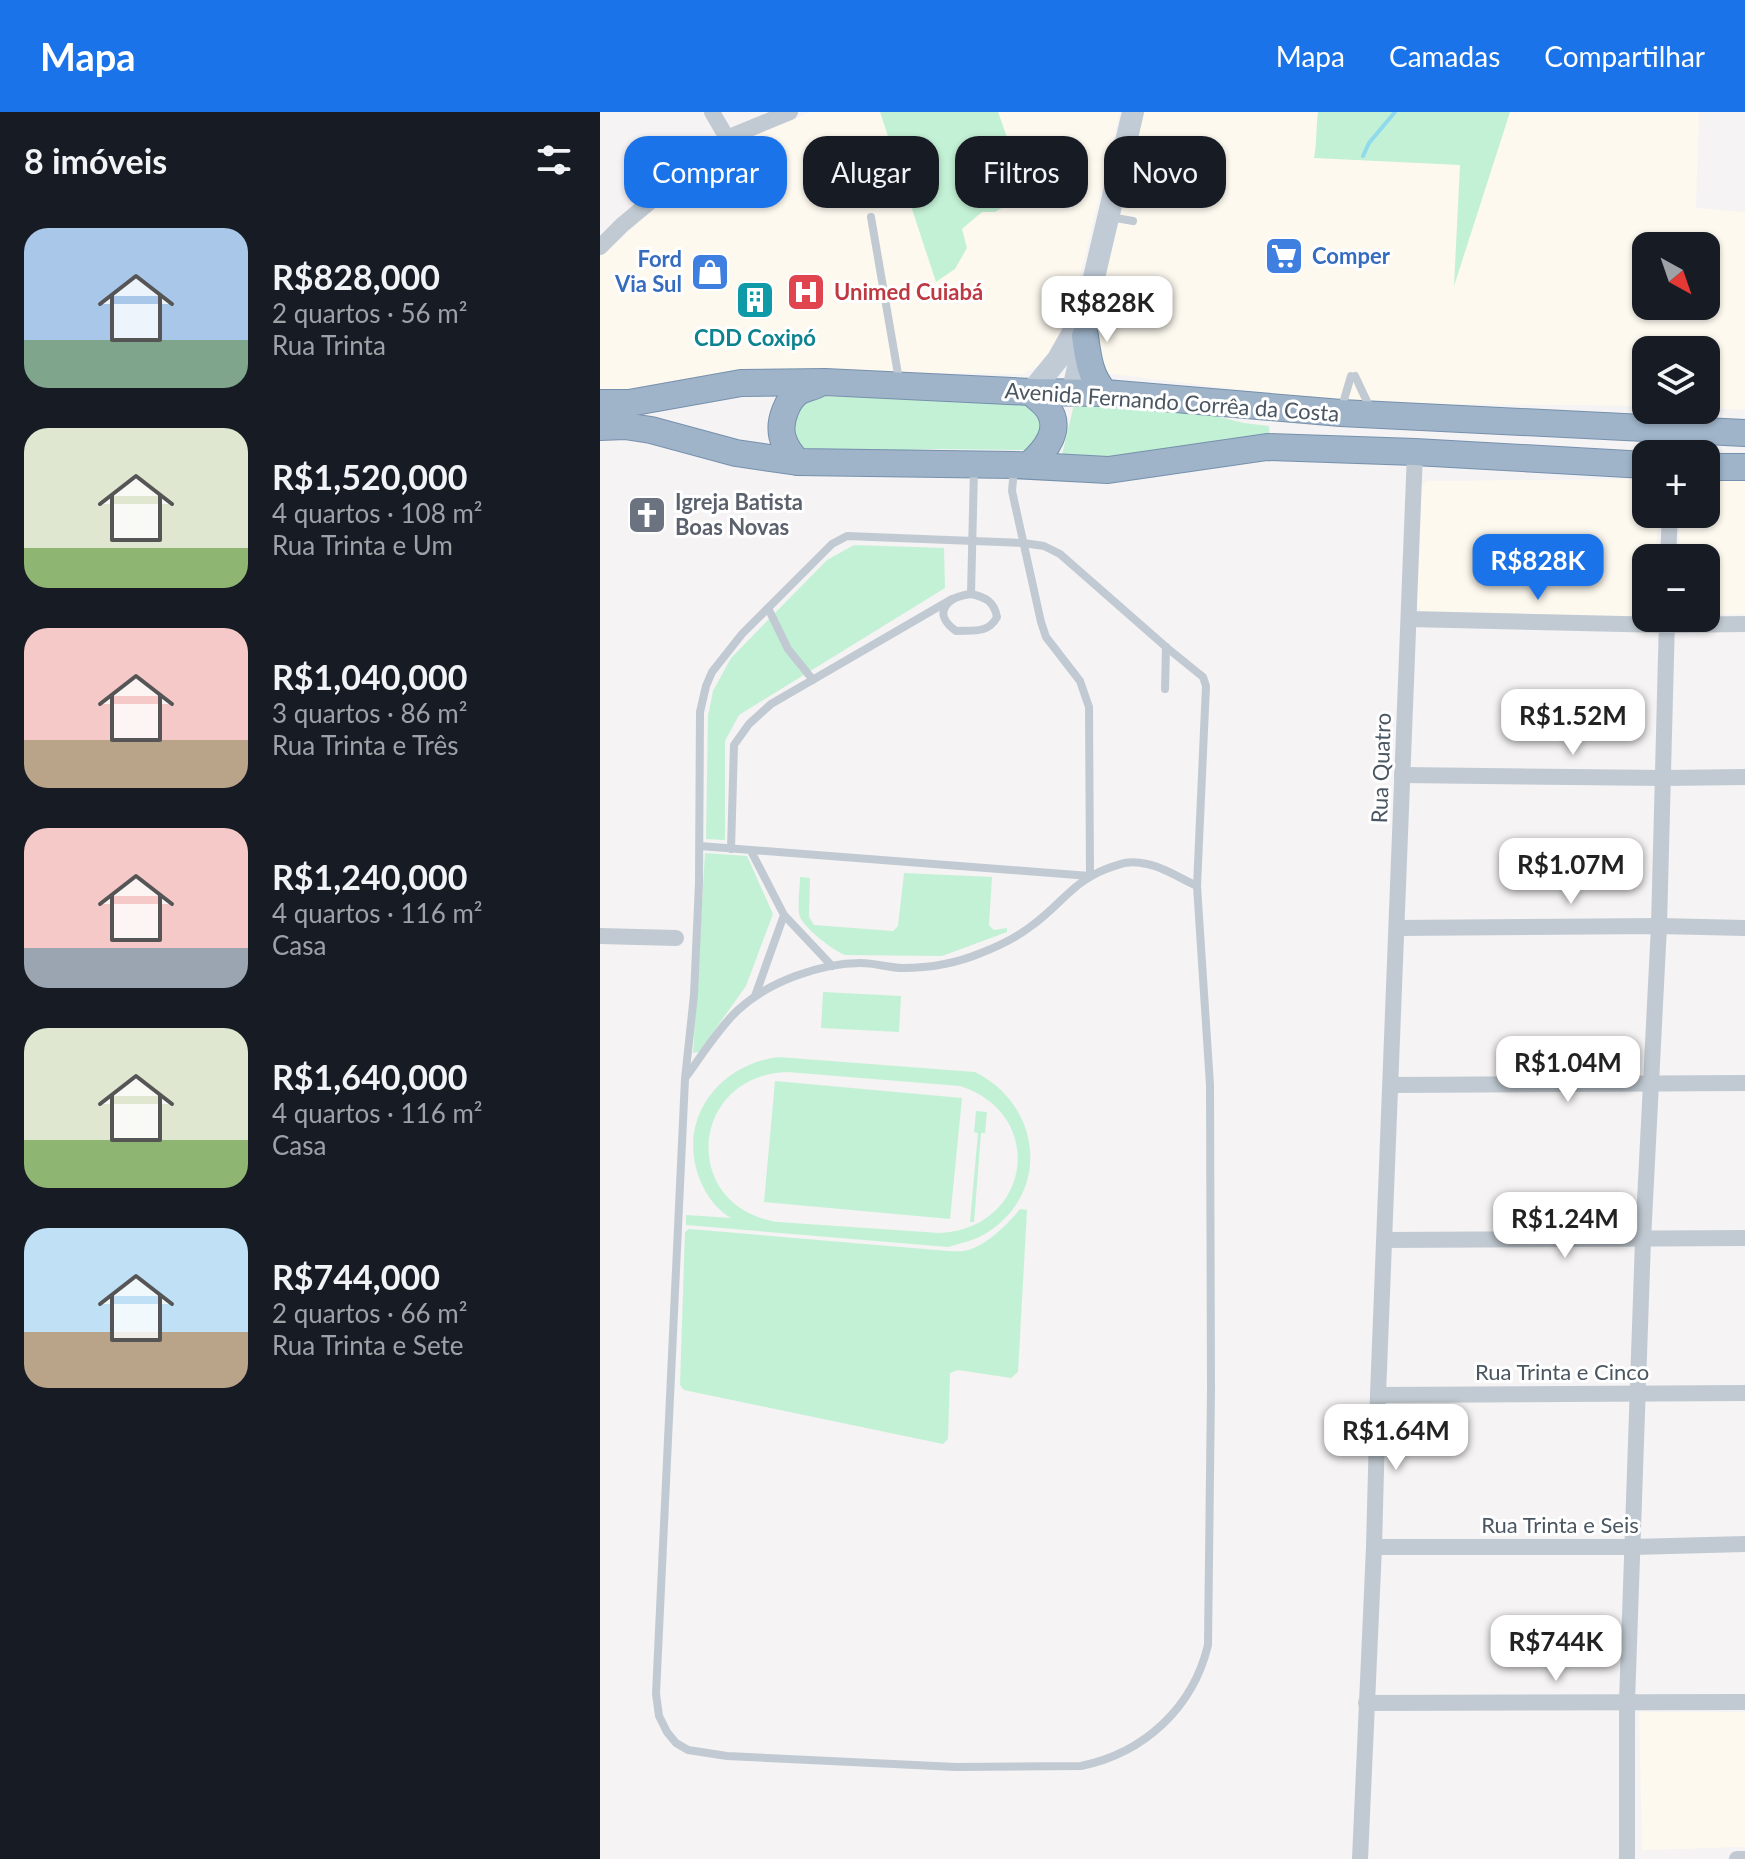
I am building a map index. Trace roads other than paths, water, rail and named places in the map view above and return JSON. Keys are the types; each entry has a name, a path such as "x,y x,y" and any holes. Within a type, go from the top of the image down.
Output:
{"highway":[{"path":"1085,336 1092,374 1105,393"},
{"name":"Avenida Fernando Corrêa da Costa","path":"600,403 629,403 741,383 825,382 1105,393 1341,413 1745,433"},
{"path":"798,462 787,451 782,440 781,422 788,402 798,392 825,382"},
{"path":"1031,392 1046,405 1052,417 1053,434"},
{"path":"1022,465 1044,451 1072,394"},
{"name":"Avenida Fernando Corrêa da Costa","path":"600,427 625,426 651,430 736,453 798,462 1022,465 1108,470 1267,447 1632,464"},
{"path":"1720,467 1745,467"}],"main road":[{"path":"1072,394 1085,336 1088,303 1133,112"},
{"path":"1031,392 1058,359 1088,303"}],"street":[{"path":"712,112 726,136"},
{"path":"732,136 790,112"},
{"path":"600,247 643,208"},
{"name":"Rua Quatro","path":"1360,1859 1415,452"},
{"path":"1409,619 1632,622"},
{"path":"1720,623 1745,624"},
{"path":"1627,1859 1627,1702 1643,1240 1659,926 1666,632"},
{"path":"1402,775 1745,777"},
{"path":"1397,928 1745,928"},
{"path":"600,936 676,938"},
{"path":"1391,1085 1745,1083"},
{"path":"1385,1240 1745,1238"},
{"name":"Rua Trinta e Cinco","path":"1378,1395 1745,1393"},
{"name":"Rua Trinta e Seis","path":"1374,1547 1745,1544"},
{"path":"1366,1703 1745,1702"},
{"path":"1737,1859 1745,1859"}],"lane":[{"path":"1108,216 1133,221"},
{"path":"871,217 900,385"},
{"path":"1341,413 1353,376 1373,414"},
{"path":"971,594 974,464"},
{"path":"1022,465 1012,491 1041,622 1046,637 1080,681 1089,707 1090,876"},
{"path":"847,536 971,541 1044,546 1060,554 1203,677 1206,686 1197,886 1210,1085 1208,1645 1195,1684 1168,1720 1128,1750 1081,1766 956,1767 727,1756 688,1750 676,1743 667,1732 659,1716 656,1694 685,1079 694,995 700,846 700,712 706,686 712,672 742,634 832,544 847,536"},
{"path":"731,849 734,745 749,724 771,704 813,680 952,599 959,595 981,596 993,604 997,617 987,629 956,631 943,614 952,599"},
{"path":"768,608 788,649 813,680"},
{"path":"1165,689 1166,647"},
{"path":"700,846 1090,876"},
{"path":"751,851 784,915 832,966"},
{"path":"685,1079 738,1010 780,982 832,966 861,963 902,968 948,964 980,953 1034,924 1090,876 1125,861 1149,864 1197,886"},
{"path":"755,996 784,915"}],"waterway":[{"path":"1363,156 1369,143 1395,112"}],"place":[{"name":"Comper","path":"1284,256"},
{"name":"Ford Via Sul","path":"710,272"},
{"name":"Unimed Cuiabá","path":"806,292"},
{"name":"CDD Coxipó","path":"755,300"},
{"name":"Igreja Batista Boas Novas","path":"647,515"}]}
